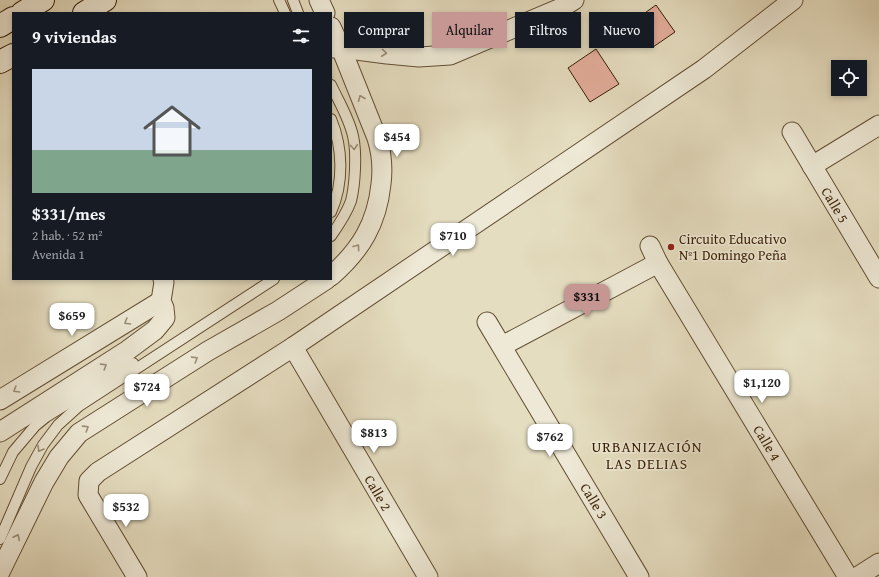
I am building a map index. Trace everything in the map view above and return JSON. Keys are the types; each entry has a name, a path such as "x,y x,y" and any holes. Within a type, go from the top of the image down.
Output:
{"street":[{"path":"24,12 43,0"},
{"path":"86,12 105,0"},
{"path":"319,0 325,12"},
{"path":"336,48 419,57 450,55 562,8 574,0"},
{"path":"137,577 88,495 89,481 98,472 293,347 704,69 793,0"},
{"path":"0,26 12,19"},
{"path":"332,31 336,48 377,138 382,161 380,194 374,220 358,248 332,275"},
{"path":"0,62 12,56"},
{"path":"812,166 879,125"},
{"name":"Calle 5","path":"792,132 879,278"},
{"name":"Calle 4","path":"502,346 654,255 848,577"},
{"path":"0,432 128,350 155,330 165,318 164,308 161,301 163,280"},
{"path":"0,572 44,482 59,457 79,433 208,351 278,311 325,280"},
{"path":"0,400 161,301"},
{"name":"Calle 3","path":"487,322 640,577"},
{"name":"Calle 2","path":"293,347 428,577"},
{"path":"857,577 879,562"}],"lane":[{"path":"279,0 285,12"},
{"path":"293,0 298,12"},
{"path":"332,87 350,126 355,152 355,165 350,201 345,213 332,234"},
{"path":"332,121 338,143 340,158 339,187 336,201 332,210"},
{"path":"0,479 14,452 35,426 46,417 151,352 230,299 261,280"},
{"path":"0,539 38,454 51,433 58,425 79,406 272,280"}],"building":[{"path":"656,5 675,32 654,46 654,12 646,12"},
{"path":"596,49 619,84 590,102 568,68"}],"place":[{"name":"Circuito Educativo Nº1 Domingo Peña","path":"671,247"}],"district":[{"name":"URBANIZACIÓN LAS DELIAS","path":"647,456"}]}
